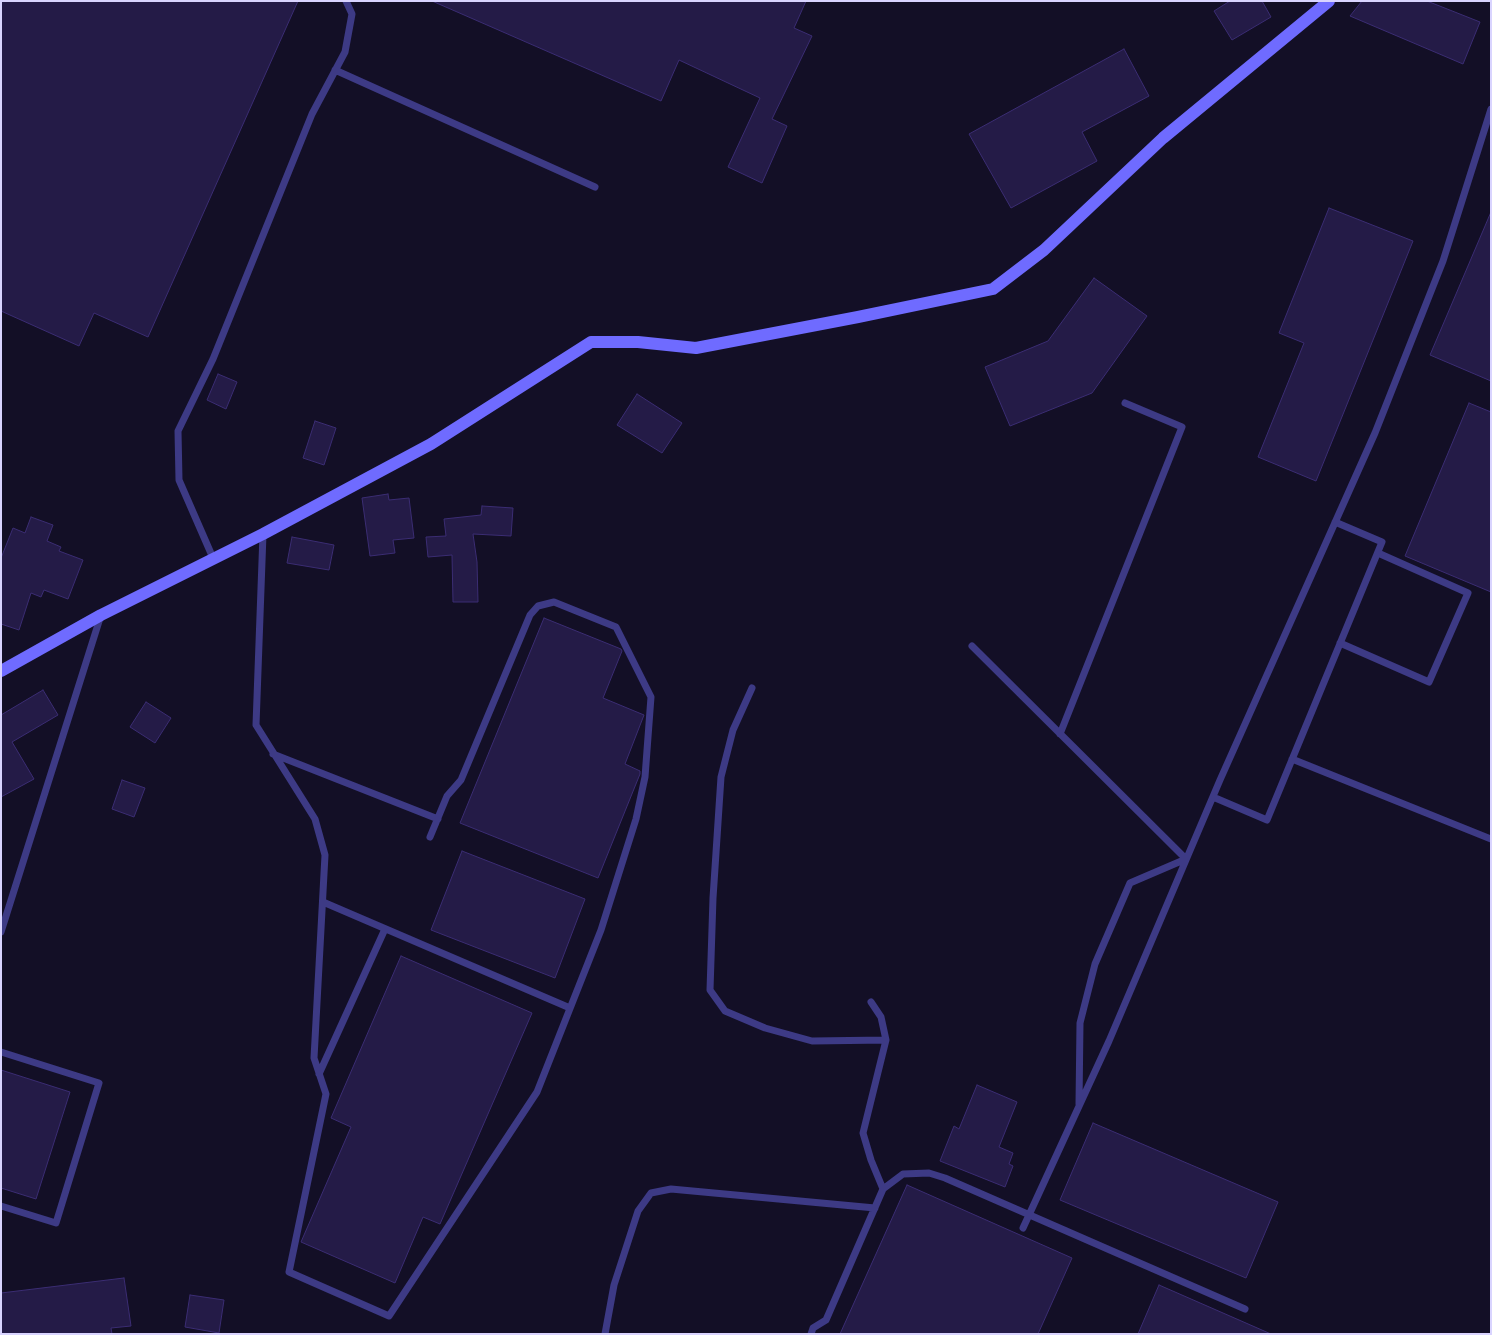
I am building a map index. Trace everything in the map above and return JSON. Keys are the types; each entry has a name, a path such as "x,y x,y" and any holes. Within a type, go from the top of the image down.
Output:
{"street":[{"path":"1,672 101,615 263,534 431,444 591,342 638,342 696,348 993,289 1044,250 1163,138 1329,1"}],"lane":[{"path":"213,558 179,480 178,431 212,359 312,114 345,52 352,14 346,1"},
{"path":"335,70 595,187"},
{"path":"1023,1228 1109,1041 1213,797 1374,433 1443,261 1491,109"},
{"path":"1060,734 1182,427 1125,403"},
{"path":"1213,797 1267,820 1382,542 1335,522"},
{"path":"263,534 256,725 315,819 325,855 314,1058 326,1094 289,1272 389,1316 537,1092 601,930 636,819 645,777 651,697 616,627 554,602 538,606 530,615 460,780 447,796 430,837"},
{"path":"1340,643 1429,682 1468,593 1378,553"},
{"path":"1,932 101,615"},
{"path":"972,646 1186,859"},
{"path":"752,688 733,730 721,777 713,898 710,990 725,1011 766,1028 812,1042 886,1040"},
{"path":"273,754 438,819"},
{"path":"1292,759 1491,839"},
{"path":"1079,1107 1080,1023 1096,964 1130,883 1186,859"},
{"path":"322,902 570,1008"},
{"path":"319,1074 385,929"},
{"path":"871,1002 881,1017 886,1040 863,1133 871,1160 883,1189"},
{"path":"1,1052 100,1083 56,1223 1,1206"},
{"path":"811,1334 813,1328 826,1320 883,1189 903,1174 929,1173 946,1178 1245,1309"},
{"path":"605,1334 614,1285 638,1211 651,1193 672,1188 875,1208"}],"building":[{"path":"1,1 298,1 148,337 94,313 79,346 1,311"},
{"path":"432,1 806,1 794,28 812,36 772,119 787,126 762,183 728,167 760,98 679,60 661,101"},
{"path":"1230,1 1262,1 1271,17 1232,40 1214,11"},
{"path":"1362,1 1427,1 1480,22 1463,64 1350,16"},
{"path":"1124,49 1149,96 1082,132 1097,161 1011,208 969,134"},
{"path":"1329,208 1413,241 1316,481 1258,457 1304,343 1279,333"},
{"path":"1491,212 1491,381 1430,355"},
{"path":"1094,278 1147,316 1092,393 1010,426 985,367 1048,341"},
{"path":"218,374 237,382 226,409 207,400"},
{"path":"637,394 682,423 662,453 617,425"},
{"path":"1469,403 1491,412 1491,592 1405,556"},
{"path":"315,421 336,428 324,465 303,458"},
{"path":"388,494 389,500 409,498 414,538 393,540 395,553 370,556 362,498"},
{"path":"482,506 513,508 511,536 473,534 477,562 478,602 453,602 452,555 428,557 426,537 446,536 444,519 481,515"},
{"path":"31,517 53,525 47,541 61,547 59,551 83,560 68,599 44,590 41,597 31,593 19,630 1,624 1,558 13,528 25,533"},
{"path":"292,537 334,545 329,570 287,563"},
{"path":"544,618 621,649 622,651 603,698 644,715 625,764 640,771 640,774 598,878 460,823"},
{"path":"43,690 58,715 12,742 34,779 1,797 1,715"},
{"path":"146,702 171,718 155,743 130,727"},
{"path":"122,780 145,788 134,817 112,809"},
{"path":"462,851 585,899 555,978 431,930"},
{"path":"401,956 532,1013 440,1224 423,1217 395,1283 301,1242 351,1127 331,1118"},
{"path":"1,1070 70,1092 36,1199 1,1188"},
{"path":"977,1085 1017,1102 999,1147 1013,1153 1009,1164 1013,1166 1005,1187 940,1161 954,1126 959,1129"},
{"path":"1093,1123 1278,1202 1246,1278 1060,1200"},
{"path":"907,1185 1072,1258 1038,1334 840,1334"},
{"path":"124,1278 131,1326 111,1328 112,1334 1,1334 1,1293"},
{"path":"1159,1285 1271,1334 1138,1334"},
{"path":"190,1295 224,1300 219,1333 185,1327"}]}
